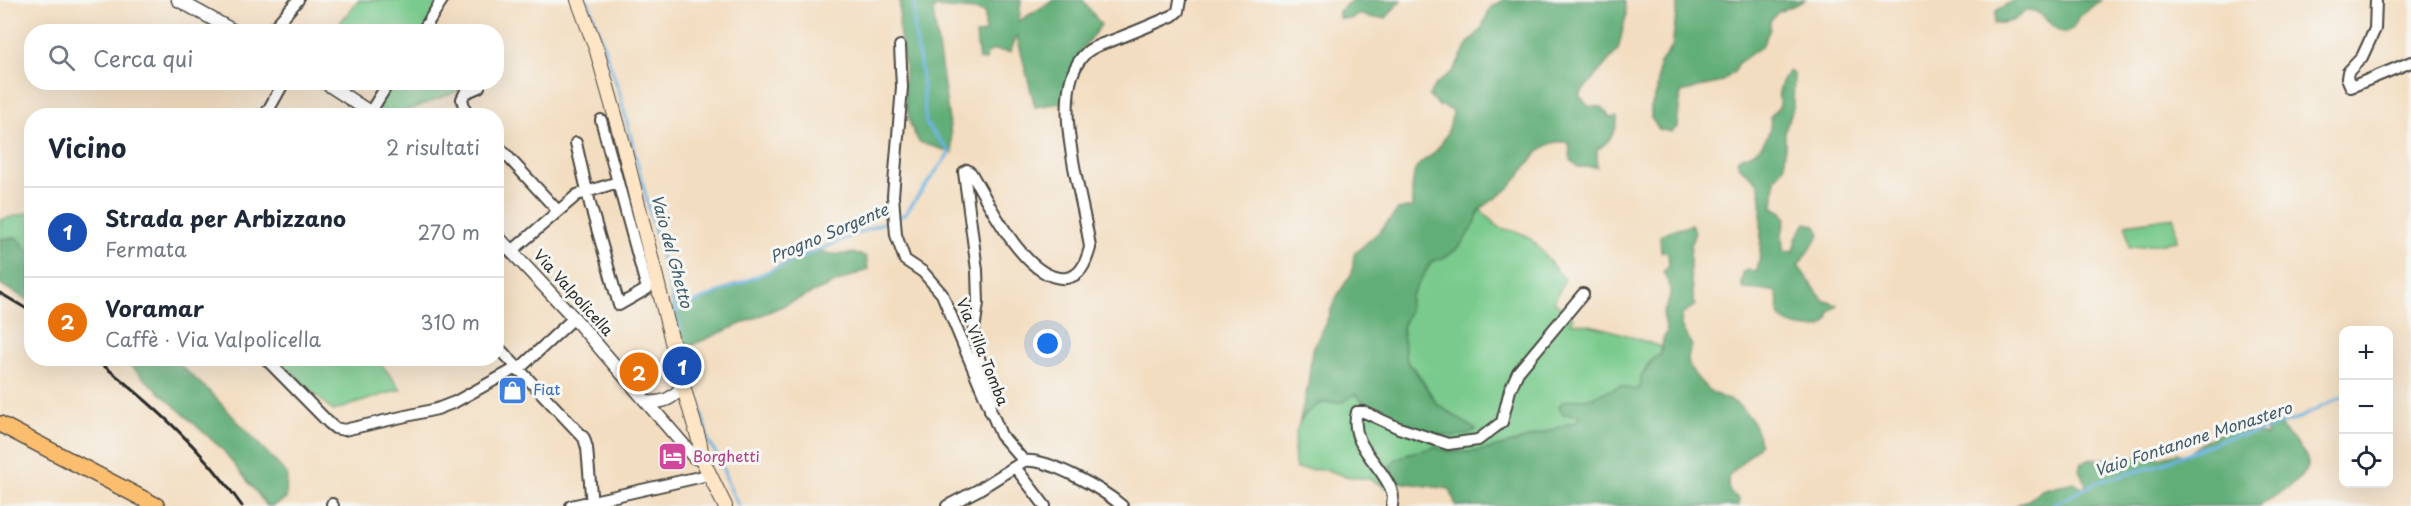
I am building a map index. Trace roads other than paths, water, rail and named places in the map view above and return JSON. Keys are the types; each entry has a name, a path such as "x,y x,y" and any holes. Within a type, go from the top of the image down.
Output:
{"main road":[{"path":"578,0 597,51 622,140 703,461 725,506"},
{"path":"0,424 157,506"}],"street":[{"path":"178,0 222,24"},
{"path":"277,24 298,0"},
{"path":"427,24 442,0"},
{"path":"990,411 991,400 973,337 978,303 977,270 964,172 967,170 971,173 1016,247 1038,270 1047,276 1059,279 1071,278 1079,272 1086,264 1090,248 1068,135 1068,91 1073,75 1080,59 1092,48 1172,16 1178,10 1180,0"},
{"path":"2376,0 2375,28 2362,57 2348,72 2347,78 2351,87 2411,62"},
{"name":"Via Villa Tomba","path":"900,46 902,87 893,196 896,235 905,260 923,272 942,294 1000,435 1024,463 1045,506"},
{"path":"269,108 280,90"},
{"path":"337,90 366,108"},
{"path":"376,108 385,90"},
{"path":"464,108 462,99 465,93 472,90"},
{"path":"576,143 619,305 647,289 601,120"},
{"path":"504,153 558,211"},
{"path":"512,251 577,195 618,182"},
{"name":"Via Valpolicella","path":"504,242 574,318 694,457 703,461"},
{"path":"1392,506 1393,494 1358,435 1354,422 1357,412 1364,412 1399,428 1448,444 1478,440 1502,422 1510,390 1518,372 1583,294"},
{"path":"273,366 329,423 335,428 344,430 437,409 455,402 520,368 574,318"},
{"path":"504,353 584,438 587,448 591,503"},
{"path":"647,402 669,400 683,386"},
{"path":"947,506 1024,463 1089,483 1122,506"},
{"path":"572,506 708,475"}],"waterway":[{"name":"Vaio del Ghetto","path":"588,0 619,91 709,442 721,462 728,484 739,506"},
{"name":"Progno Sorgente","path":"898,217 905,214 950,152 926,124 914,25 915,0"},
{"name":"Progno Sorgente","path":"674,311 892,219"},
{"name":"Vaio Fontanone Monastero","path":"2051,506 2095,483 2156,466 2223,439 2257,432 2299,418 2339,398"}],"railway":[{"path":"0,293 24,307"},
{"path":"104,366 174,426 210,464 242,506"}],"place":[{"name":"Strada per Arbizzano","path":"682,366"},
{"name":"Voramar","path":"639,372"},
{"name":"Fiat","path":"512,390"},
{"name":"Borghetti","path":"672,457"}]}
